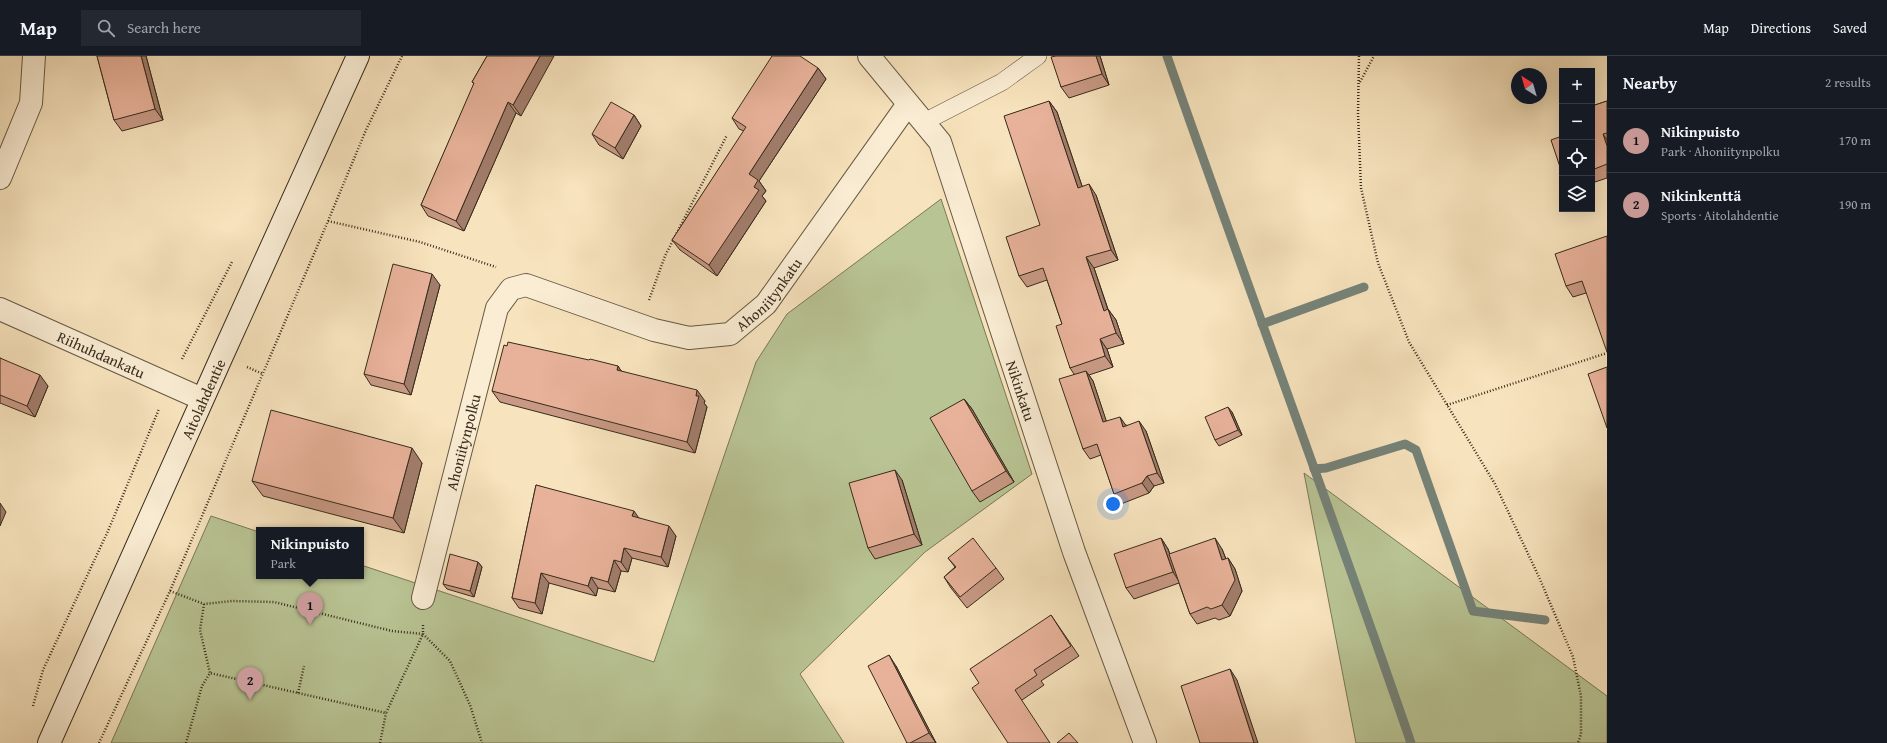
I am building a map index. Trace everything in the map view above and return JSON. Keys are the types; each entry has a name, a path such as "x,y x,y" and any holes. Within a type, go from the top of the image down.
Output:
{"street":[{"path":"0,178 32,104 34,56"},
{"name":"Aitolahdentie","path":"49,743 202,399 358,56"},
{"name":"Nikinkatu","path":"869,56 940,142 1072,545 1145,743"},
{"name":"Ahoniitynkatu","path":"511,289 526,285 654,330 689,338 730,334 766,304 908,104"},
{"name":"Ahoniitynpolku","path":"423,598 498,308 511,289"},
{"name":"Riihuhdankatu","path":"0,309 202,399"}],"lane":[{"path":"924,122 1002,82 1038,56"}],"path":[{"path":"99,743 170,591 366,130 402,56"},
{"path":"1359,56 1360,82 1358,113 1361,188 1378,263 1409,342 1495,484 1539,577 1573,657 1581,696 1581,734 1578,743"},
{"path":"1360,82 1374,56"},
{"path":"641,325 665,256 727,135"},
{"path":"328,221 420,242 498,268 511,289"},
{"path":"1447,405 1607,353"},
{"path":"170,591 204,604 232,601 274,602 392,631 423,634 450,662 470,705 482,743"},
{"path":"380,743 386,713 423,634 423,598"},
{"path":"186,743 202,686 210,673 200,630 204,604"},
{"path":"298,693 304,666"},
{"path":"210,673 386,713"}],"green space":[{"path":"941,199 1032,474 925,552 800,674 844,743 111,743 211,516 256,531 256,579 364,579 364,566 654,662 756,362 787,314"},
{"path":"1304,473 1607,696 1607,743 1356,743"}],"building":[{"path":"97,56 141,56 155,109 114,120"},
{"path":"487,56 540,56 513,105 508,102 456,221 421,205 474,83 472,82"},
{"path":"772,56 800,56 818,68 749,174 758,180 754,187 759,190 709,265 672,240 746,127 732,118"},
{"path":"1096,56 1102,74 1061,87 1051,57"},
{"path":"1049,101 1078,188 1089,184 1111,250 1086,257 1104,311 1108,309 1116,333 1100,339 1105,356 1070,368 1056,326 1062,324 1043,268 1019,276 1006,237 1040,225 1004,116"},
{"path":"1607,101 1607,133 1603,134 1607,146 1607,164 1595,169 1595,140 1595,105"},
{"path":"611,102 634,115 615,148 592,134"},
{"path":"1559,137 1559,164 1551,140"},
{"path":"1607,236 1607,352 1582,281 1566,286 1555,254"},
{"path":"393,264 432,274 404,384 364,374"},
{"path":"508,342 618,366 617,370 697,390 696,396 699,396 687,442 492,391 504,345 507,346"},
{"path":"0,358 40,375 27,406 0,395"},
{"path":"1607,367 1607,428 1588,374"},
{"path":"1086,371 1103,422 1120,417 1123,427 1139,421 1157,473 1147,476 1142,483 1114,494 1097,444 1083,449 1059,379"},
{"path":"964,399 1006,471 972,491 930,418"},
{"path":"1228,407 1238,430 1215,440 1205,417"},
{"path":"271,410 412,448 393,518 252,481"},
{"path":"895,470 914,534 868,548 849,483"},
{"path":"536,485 634,511 632,516 669,526 661,557 624,548 621,562 614,560 608,582 591,577 588,586 541,573 535,603 512,598"},
{"path":"973,538 996,568 960,597 944,577 956,567 948,558"},
{"path":"1161,538 1173,572 1126,588 1114,554"},
{"path":"1215,538 1222,560 1228,558 1235,580 1222,605 1211,609 1207,607 1190,614 1169,554"},
{"path":"450,554 478,562 470,591 443,584"},
{"path":"1051,615 1071,646 1034,670 1037,675 1015,690 1050,743 1008,743 972,688 979,683 970,669"},
{"path":"889,655 929,733 910,743 907,743 868,666"},
{"path":"1230,669 1254,743 1200,743 1181,686"},
{"path":"1069,733 1078,743 1057,743"}],"waterway":[{"path":"1167,56 1411,743"},
{"path":"1262,324 1364,287"},
{"path":"1314,469 1326,468 1405,444 1416,450 1473,611 1545,620"}],"place":[{"name":"Nikinpuisto","path":"310,625"},
{"name":"Nikinkenttä","path":"250,700"}]}
